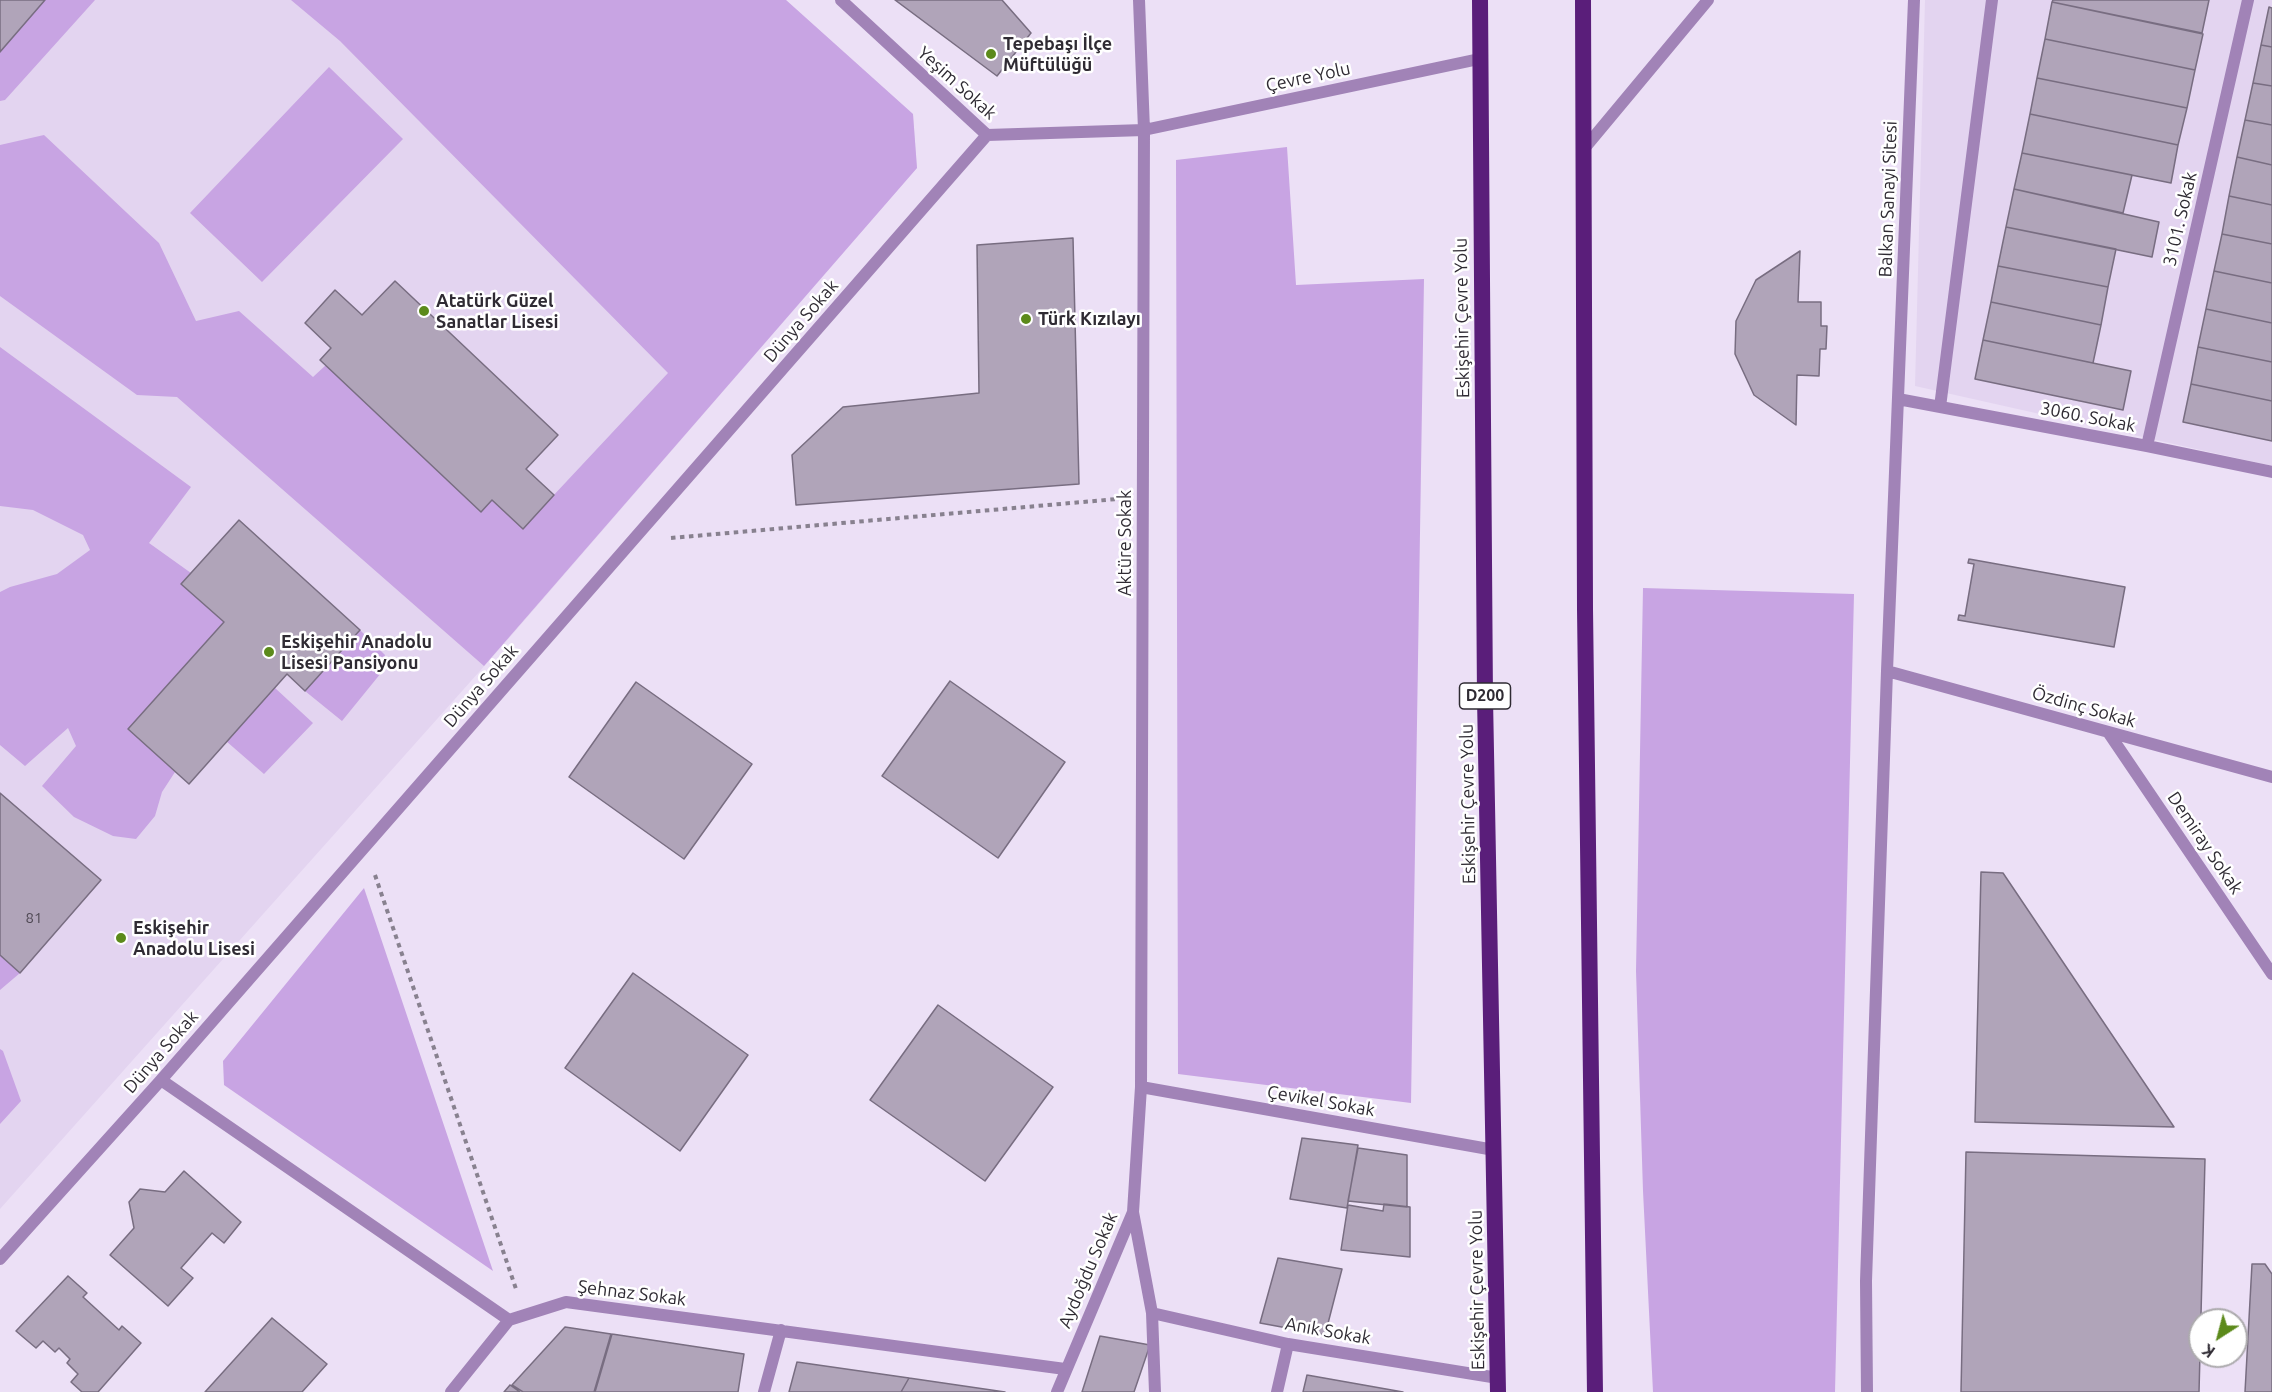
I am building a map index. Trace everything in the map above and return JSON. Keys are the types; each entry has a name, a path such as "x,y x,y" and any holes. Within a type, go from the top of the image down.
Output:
{"highway":[{"name":"Eskişehir Çevre Yolu","path":"1480,0 1485,710 1498,1385"},
{"path":"1583,0 1585,609 1595,1392"}],"street":[{"name":"Yeşim Sokak","path":"841,0 987,135 1144,130"},
{"name":"Aktüre Sokak","path":"1139,0 1144,130 1141,1087"},
{"name":"Balkan Sanayi Sitesi","path":"1898,399 1914,0"},
{"path":"1940,407 1992,0"},
{"name":"3101. Sokak","path":"2147,446 2248,0"},
{"path":"1583,150 1706,2"},
{"name":"Çevre Yolu","path":"1144,130 1479,59"},
{"name":"Dünya Sokak","path":"0,1259 161,1080 987,135"},
{"path":"1866,1392 1867,1269 1898,399"},
{"name":"3060. Sokak","path":"1898,399 2272,472"},
{"name":"Özdinç Sokak","path":"1887,671 2272,777"},
{"name":"Demiray Sokak","path":"2108,732 2272,974"},
{"path":"161,1080 508,1320 451,1392"},
{"name":"Çevikel Sokak","path":"1141,1087 1494,1150"},
{"name":"Aydoğdu Sokak","path":"1057,1392 1132,1212 1141,1087"},
{"path":"1132,1212 1152,1313 1155,1392"},
{"name":"Şehnaz Sokak","path":"508,1320 566,1302 1065,1369"},
{"name":"Anık Sokak","path":"1152,1313 1288,1344 1498,1385"},
{"path":"764,1392 781,1330"},
{"path":"1277,1392 1288,1344"}],"path":[{"path":"631,542 1143,497"},
{"path":"365,846 525,1315"}],"shaded area":[{"name":"Atatürk Güzel Sanatlar Lisesi","path":"0,0 786,0 913,114 917,168 504,644 0,1209"},
{"path":"45,0 95,0 5,100 0,101 0,52"},
{"path":"291,0 786,0 913,114 917,168 484,666 177,397 137,395 0,296 0,145 44,135 159,243 196,321 239,311 313,377 326,365 481,511 492,500 523,528 668,373 340,41"},
{"path":"1925,0 2272,0 2272,466 1915,386"},
{"path":"329,67 403,139 262,282 190,213"},
{"path":"1287,147 1296,285 1424,279 1411,1103 1178,1074 1176,160"},
{"path":"0,347 191,487 149,543 191,573 181,584 224,622 128,729 175,772 162,792 155,816 136,839 113,836 74,817 42,786 76,746 68,728 25,766 0,745 0,592 57,574 90,550 83,535 33,510 0,506"},
{"path":"1643,588 1854,594 1835,1392 1653,1392 1643,1191 1636,971"},
{"path":"360,630 385,655 381,673 342,721 305,691"},
{"path":"275,688 313,723 264,774 226,741"},
{"path":"364,888 493,1271 224,1085 223,1061"},
{"path":"0,955 20,973 0,990"},
{"path":"0,1049 3,1051 21,1101 0,1124"}],"building":[{"path":"0,0 45,0 0,52"},
{"name":"Tepebaşı İlçe Müftülüğü","path":"895,0 1002,0 1031,33 997,76"},
{"path":"2053,0 2209,0 2202,33 2052,2"},
{"path":"2052,2 2203,34 2195,70 2045,39"},
{"path":"2269,7 2272,8 2272,47 2261,45"},
{"path":"2045,39 2195,70 2187,108 2037,78"},
{"path":"2261,45 2272,47 2272,86 2253,83"},
{"path":"2037,78 2187,108 2178,145 2030,114"},
{"path":"2253,83 2272,86 2272,125 2245,120"},
{"path":"2030,114 2178,145 2171,183 2022,153"},
{"path":"2245,120 2272,125 2272,165 2237,157"},
{"path":"2022,153 2132,175 2123,213 2014,189"},
{"path":"2237,157 2272,165 2272,205 2229,196"},
{"path":"2014,189 2159,222 2152,257 2006,227"},
{"path":"2229,196 2272,205 2272,244 2222,234"},
{"path":"2006,227 2116,249 2108,287 1998,266"},
{"path":"2222,234 2272,244 2272,283 2214,271"},
{"name":"Türk Kızılayı","path":"1073,238 1079,484 796,505 792,455 843,407 979,393 977,245"},
{"path":"1800,251 1798,302 1821,302 1821,326 1827,326 1826,349 1820,349 1819,376 1797,375 1796,425 1754,395 1735,354 1736,321 1756,280"},
{"path":"1998,266 2108,287 2101,325 1991,302"},
{"path":"2214,271 2272,283 2272,323 2206,309"},
{"path":"395,281 558,435 526,469 554,495 523,529 492,500 481,512 320,360 331,348 305,323 335,290 362,315"},
{"path":"1991,302 2101,325 2093,363 1983,340"},
{"path":"2206,309 2272,323 2272,362 2198,347"},
{"path":"1983,340 2131,371 2123,410 1975,379"},
{"path":"2198,347 2272,362 2272,401 2191,384"},
{"path":"2191,384 2272,401 2272,441 2183,422"},
{"name":"Eskişehir Anadolu Lisesi Pansiyonu","path":"239,520 360,630 305,691 287,674 189,784 128,729 224,622 181,584"},
{"path":"1969,559 2125,587 2114,647 1958,620 1959,615 1965,616 1974,564 1968,563"},
{"path":"950,681 1065,762 998,858 882,776"},
{"path":"636,682 752,764 684,859 569,777"},
{"name":"Eskişehir Anadolu Lisesi","path":"0,793 101,880 20,973 0,955"},
{"path":"1981,872 2003,873 2174,1127 1975,1122"},
{"path":"633,973 748,1055 680,1151 565,1068"},
{"path":"938,1005 1053,1087 985,1181 870,1100"},
{"path":"1302,1138 1358,1145 1347,1208 1290,1199"},
{"path":"1358,1148 1407,1155 1407,1207 1348,1201"},
{"path":"1966,1152 2205,1159 2201,1308 2188,1308 2188,1368 2200,1368 2199,1392 1961,1392"},
{"path":"184,1171 241,1222 224,1243 212,1233 181,1268 193,1278 168,1306 110,1255 134,1228 129,1202 140,1189 165,1192"},
{"path":"1384,1204 1410,1207 1410,1257 1341,1250 1348,1205 1383,1211"},
{"path":"1278,1258 1342,1269 1325,1335 1260,1323"},
{"path":"2252,1264 2265,1264 2272,1274 2272,1392 2245,1392"},
{"path":"68,1276 87,1293 83,1297 119,1330 122,1326 141,1343 98,1392 82,1392 71,1382 78,1374 67,1363 70,1359 59,1348 55,1352 43,1341 36,1348 16,1331"},
{"path":"272,1318 327,1364 302,1392 205,1392"},
{"path":"565,1327 611,1334 594,1392 523,1392 512,1385"},
{"path":"612,1334 744,1354 738,1392 595,1392"},
{"path":"1100,1336 1150,1345 1134,1392 1082,1392"},
{"path":"797,1362 909,1378 901,1392 789,1392"},
{"path":"1307,1375 1403,1392 1303,1392"},
{"path":"909,1378 1005,1392 901,1392"},
{"path":"510,1385 520,1392 504,1392"}],"place":[{"name":"Tepebaşı İlçe Müftülüğü","path":"991,54"},
{"name":"Atatürk Güzel Sanatlar Lisesi","path":"424,311"},
{"name":"Türk Kızılayı","path":"1026,319"},
{"name":"Eskişehir Anadolu Lisesi Pansiyonu","path":"269,652"},
{"name":"Eskişehir Anadolu Lisesi","path":"121,938"}]}
